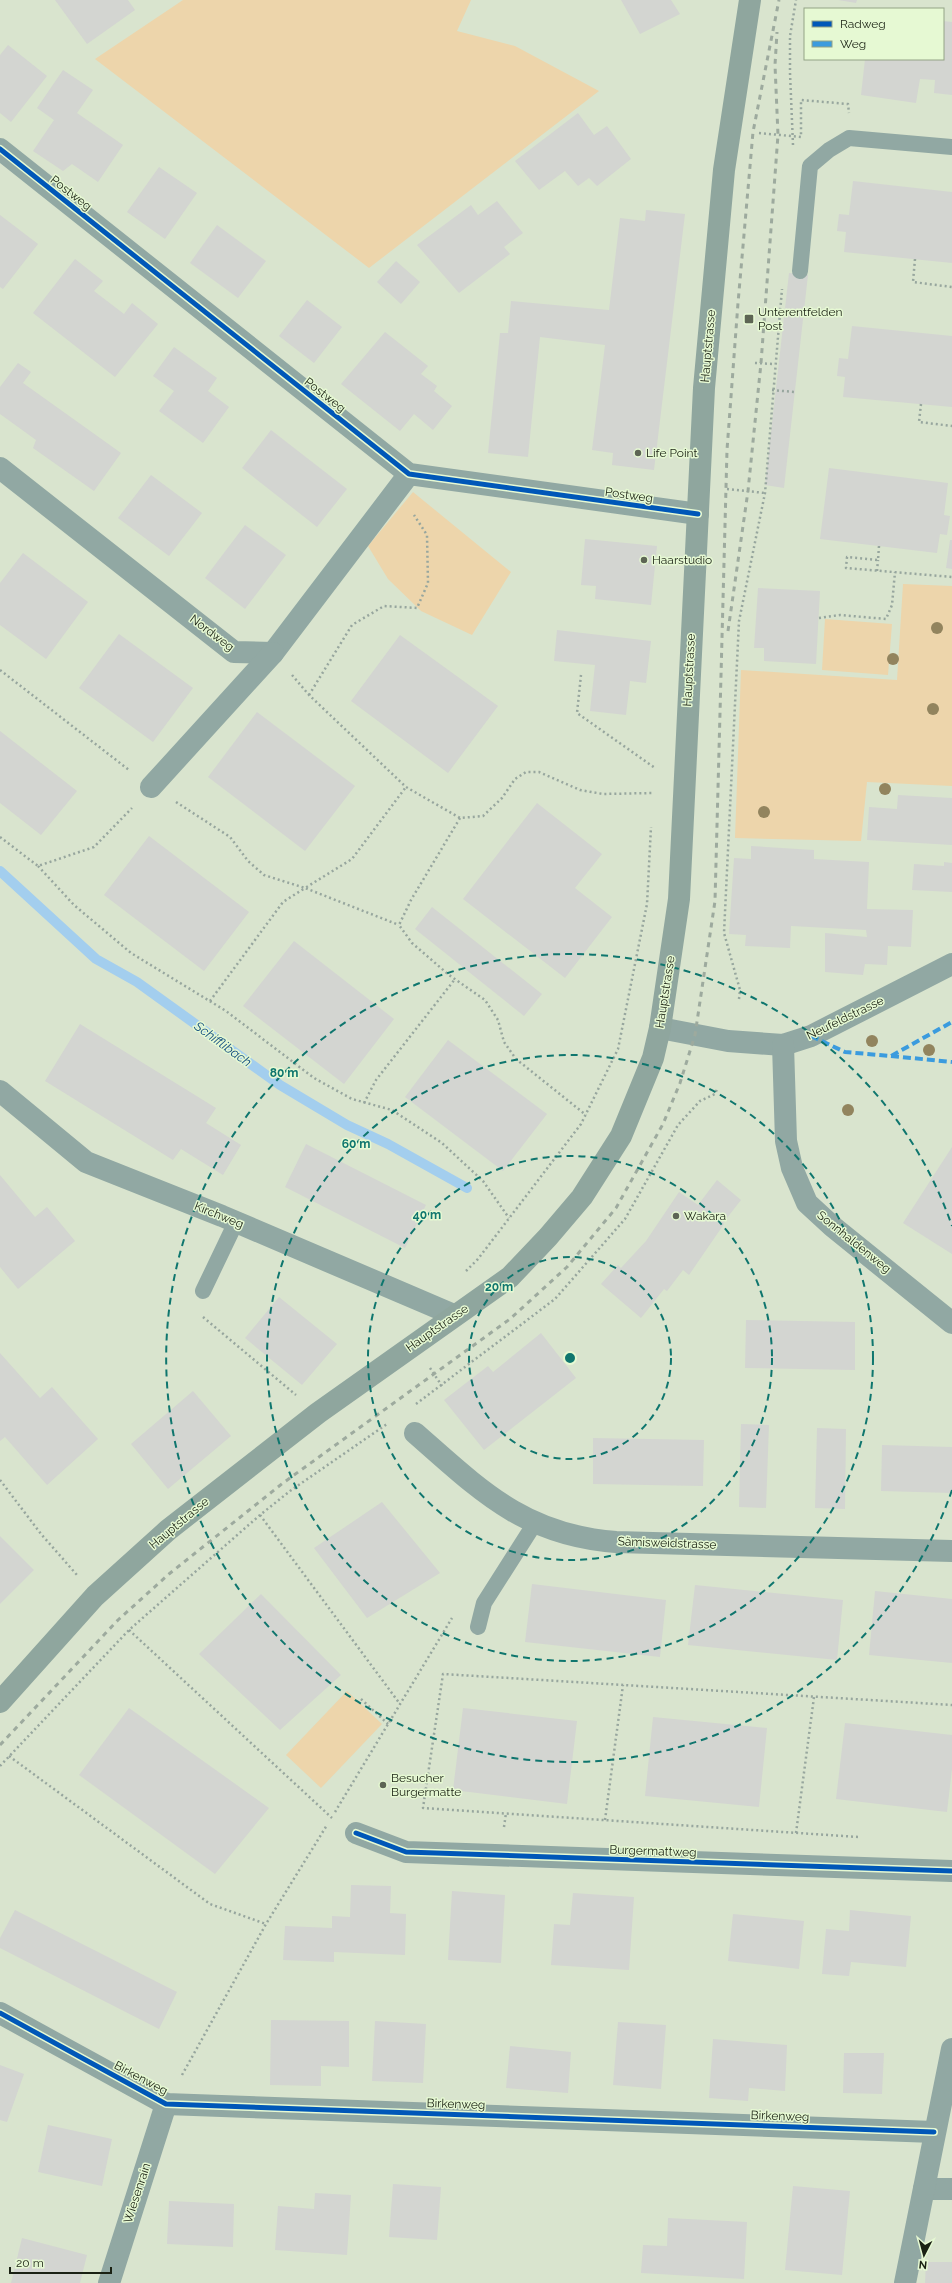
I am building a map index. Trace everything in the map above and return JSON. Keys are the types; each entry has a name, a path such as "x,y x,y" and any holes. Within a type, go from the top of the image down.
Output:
{"main road":[{"name":"Hauptstrasse","path":"0,1702 95,1596 168,1530 318,1413 510,1276 548,1237 582,1197 621,1136 653,1058 660,1028 679,899 704,388 724,170 750,0"}],"street":[{"name":"Postweg","path":"0,150 404,482 698,514"},
{"name":"Nordweg","path":"0,468 234,652 273,654"},
{"path":"151,787 273,654 404,482"},
{"name":"Neufeldstrasse","path":"660,1028 728,1041 783,1045 811,1036 952,964"},
{"name":"Sonnhaldenweg","path":"783,1045 786,1141 792,1168 807,1203 832,1226 952,1323"},
{"name":"Kirchweg","path":"0,1091 86,1162 236,1222 454,1315"},
{"name":"Sämisweidstrasse","path":"415,1433 481,1491 535,1523 564,1534 616,1542 952,1551"},
{"name":"Burgermattweg","path":"356,1833 406,1852 952,1871"},
{"name":"Birkenweg","path":"0,2012 166,2104 934,2132"},
{"path":"905,2283 952,2048"},
{"name":"Wiesenrain","path":"110,2283 166,2104"},
{"path":"924,2189 952,2189"}],"lane":[{"path":"800,272 810,166 829,150 849,138 952,147"},
{"path":"203,1291 236,1222"},
{"path":"478,1627 484,1603 535,1523"}],"path":[{"path":"793,152 794,136 790,73 790,36 796,0"},
{"path":"754,132 801,137 801,100 848,104 849,138"},
{"path":"915,259 913,282 952,287"},
{"path":"739,999 740,990 724,933 739,621 765,493 774,364 784,270 800,272"},
{"path":"754,363 774,364"},
{"path":"772,390 794,392"},
{"path":"921,404 919,422 952,426"},
{"path":"309,695 352,625 384,606 417,608 428,583 427,535 404,482"},
{"path":"722,488 765,493"},
{"path":"877,571 879,546"},
{"path":"878,560 847,557 846,568 952,577"},
{"path":"819,618 840,615 886,619 892,604 896,572"},
{"path":"273,654 309,695 406,787 460,818 483,816 502,798 515,779 526,772 539,772 580,790 603,794 653,793"},
{"path":"0,670 151,787 200,816 230,837 248,861 264,875 305,888 399,925 412,943 455,979 485,1000 498,1020 504,1042 516,1059 586,1115"},
{"path":"581,675 577,713 655,768"},
{"path":"654,774 655,760"},
{"path":"653,801 654,786"},
{"path":"38,866 94,847 151,787"},
{"path":"210,1001 283,902 352,859 406,787"},
{"path":"399,925 411,900 460,818"},
{"path":"462,1274 478,1259 581,1124 618,1049 647,904 652,824"},
{"path":"0,837 38,866 74,905 131,953 210,1001 314,1078 352,1099 392,1110 442,1143 483,1181 509,1218"},
{"path":"364,1103 376,1080 455,979"},
{"path":"411,1408 555,1299 625,1219 678,1126 700,1101 715,1094 717,1089"},
{"path":"203,1291 201,1316 318,1413"},
{"path":"0,1766 129,1630 260,1515 290,1491 392,1421"},
{"path":"0,1480 42,1534 95,1596"},
{"path":"260,1515 400,1704"},
{"path":"166,2104 266,1924 454,1615"},
{"path":"129,1630 331,1818 356,1833"},
{"path":"866,1837 423,1808 443,1674 952,1705"},
{"path":"605,1820 623,1685"},
{"path":"796,1833 814,1697"},
{"path":"361,1699 388,1724"},
{"path":"8,1756 210,1904 266,1924"}],"shaded area":[{"path":"183,0 471,0 457,31 515,46 599,91 369,268 95,59"},
{"path":"413,492 511,572 472,635 421,611 388,579 368,546"},
{"path":"903,584 952,586 952,786 867,782 861,841 735,838 741,670 897,680"},
{"path":"825,619 892,624 888,675 822,670"},
{"path":"347,1691 382,1724 321,1788 286,1755"}],"building":[{"path":"55,0 128,0 135,10 87,44"},
{"path":"621,0 671,0 680,14 640,34"},
{"path":"838,0 857,0 856,3"},
{"path":"944,21 952,22 952,95 934,93 935,80 920,79 916,103 861,95 865,60 944,60"},
{"path":"8,45 47,76 11,122 0,113 0,55"},
{"path":"63,70 93,90 77,113 123,145 98,182 72,164 63,171 33,151 54,120 37,108"},
{"path":"578,113 594,135 607,126 631,159 597,186 589,178 578,186 565,171 539,190 515,161"},
{"path":"159,167 197,193 165,239 127,212"},
{"path":"853,181 952,192 952,263 844,252 846,232 837,231 839,214 849,215"},
{"path":"497,201 523,233 504,247 510,254 459,293 417,245 471,205 478,215"},
{"path":"646,210 685,214 654,470 612,465 613,453 592,450 605,345 540,337 528,457 488,453 500,333 508,333 511,301 609,310 620,218 645,221"},
{"path":"0,215 38,244 3,289 0,287"},
{"path":"217,225 266,261 238,298 190,263"},
{"path":"75,259 103,281 94,291 124,314 132,303 158,324 115,377 33,313"},
{"path":"396,261 420,282 401,304 377,282"},
{"path":"789,273 808,275 784,488 765,485"},
{"path":"307,300 342,327 314,363 279,336"},
{"path":"852,326 952,336 952,407 843,397 845,377 837,376 839,358 848,359"},
{"path":"385,332 428,366 421,374 437,386 434,391 452,406 433,430 414,414 400,431 341,384"},
{"path":"174,347 217,378 208,391 229,407 203,443 159,411 174,391 153,376"},
{"path":"18,363 31,372 23,383 121,453 94,491 33,448 36,440 0,414 0,387"},
{"path":"271,430 347,489 317,527 242,468"},
{"path":"829,468 948,483 944,515 950,516 947,535 940,534 937,553 820,539"},
{"path":"151,475 202,513 169,556 118,518"},
{"path":"245,525 286,555 245,609 205,578"},
{"path":"585,539 657,546 651,605 595,599 596,586 581,585"},
{"path":"950,540 952,540 952,569 946,568"},
{"path":"23,553 88,602 46,659 0,625 0,583"},
{"path":"758,588 820,591 816,664 764,661 764,648 754,648"},
{"path":"557,630 651,641 646,683 630,681 626,715 590,711 595,665 554,661"},
{"path":"119,634 193,688 153,742 79,688"},
{"path":"400,635 498,706 448,773 351,701"},
{"path":"257,712 355,786 305,851 208,777"},
{"path":"0,731 77,791 41,835 0,803"},
{"path":"898,795 952,798 952,845 867,840 869,807 897,809"},
{"path":"537,803 602,854 575,888 612,917 565,978 463,899"},
{"path":"149,836 249,912 204,971 104,895"},
{"path":"751,846 814,850 814,859 869,862 867,909 913,910 911,947 888,946 887,965 865,964 863,975 825,972 825,933 867,937 866,930 791,926 790,948 745,946 746,935 729,934 734,858 751,859"},
{"path":"944,862 952,863 952,892 912,890 914,864 944,866"},
{"path":"432,907 542,994 524,1016 415,929"},
{"path":"294,941 394,1019 344,1084 243,1006"},
{"path":"80,1024 216,1108 206,1123 241,1145 223,1175 181,1149 173,1160 45,1081"},
{"path":"448,1040 547,1114 503,1171 405,1097"},
{"path":"306,1144 426,1205 405,1248 285,1187"},
{"path":"952,1147 952,1254 903,1223"},
{"path":"0,1175 35,1217 47,1207 75,1241 18,1289 0,1267"},
{"path":"717,1180 741,1200 723,1223 724,1224 689,1275 683,1270 667,1291 664,1289 641,1318 601,1284 618,1265 621,1268 646,1241 679,1192 698,1205"},
{"path":"279,1297 337,1344 302,1385 245,1338"},
{"path":"746,1320 855,1322 855,1370 745,1368"},
{"path":"541,1333 576,1378 484,1450 444,1400 488,1366 493,1372"},
{"path":"0,1353 40,1398 52,1387 98,1439 47,1485 5,1437 0,1441"},
{"path":"193,1391 231,1436 168,1489 131,1444"},
{"path":"741,1424 769,1425 766,1508 739,1507"},
{"path":"817,1428 846,1429 845,1509 815,1508"},
{"path":"593,1438 704,1440 703,1486 593,1484"},
{"path":"882,1445 952,1447 952,1493 881,1491"},
{"path":"382,1502 440,1573 367,1618 314,1548"},
{"path":"0,1536 34,1570 0,1604"},
{"path":"532,1584 666,1600 660,1657 525,1642"},
{"path":"695,1585 843,1600 837,1660 688,1645"},
{"path":"875,1591 952,1599 952,1663 869,1655"},
{"path":"261,1594 341,1675 280,1730 199,1654"},
{"path":"129,1708 269,1808 215,1874 79,1775"},
{"path":"463,1708 577,1721 567,1804 453,1790"},
{"path":"653,1717 767,1728 759,1807 645,1796"},
{"path":"845,1723 952,1735 952,1769 947,1812 836,1799"},
{"path":"351,1885 391,1886 390,1913 406,1914 405,1955 334,1952 334,1962 283,1960 285,1926 332,1928 332,1916 350,1917"},
{"path":"452,1891 505,1895 501,1963 448,1960"},
{"path":"573,1893 634,1897 629,1970 551,1965 554,1924 570,1925"},
{"path":"15,1910 177,1992 159,2029 0,1948 0,1938"},
{"path":"850,1910 911,1916 906,1967 851,1962 849,1976 822,1974 826,1929 849,1931"},
{"path":"733,1914 804,1921 799,1969 728,1961"},
{"path":"271,2020 349,2021 349,2067 321,2066 321,2086 270,2085"},
{"path":"375,2021 426,2024 423,2083 372,2081"},
{"path":"618,2022 666,2025 661,2089 613,2085"},
{"path":"713,2039 787,2045 785,2091 749,2088 748,2101 709,2098"},
{"path":"510,2046 571,2052 568,2093 506,2088"},
{"path":"844,2053 884,2053 882,2094 843,2093"},
{"path":"0,2065 24,2074 7,2122 0,2120"},
{"path":"48,2125 112,2139 102,2186 38,2172"},
{"path":"393,2184 441,2187 437,2240 389,2237"},
{"path":"793,2186 850,2191 842,2275 785,2270"},
{"path":"315,2193 351,2195 347,2255 275,2250 278,2206 314,2209"},
{"path":"169,2201 234,2204 233,2247 167,2244"},
{"path":"668,2218 747,2222 744,2279 641,2273 643,2245 667,2246"},
{"path":"22,2238 87,2255 80,2283 11,2283"},
{"path":"926,2262 952,2262 952,2283 925,2283"}],"waterway":[{"name":"Schifflibach","path":"0,871 96,959 137,982 280,1085 347,1125 388,1144 467,1188"}],"railway":[{"path":"0,1745 118,1620 169,1574 283,1483 510,1319 567,1267 616,1208 663,1124 680,1083 695,1035 715,901 727,450 753,132 779,0"},
{"path":"728,631 748,491 761,363 778,135 775,65 777,32"}],"marked path":[{"path":"811,1036 845,1052 891,1056 952,1022"},
{"path":"891,1056 952,1062"}],"cycle path":[{"path":"0,149 409,474 698,514"},
{"path":"356,1833 406,1852 952,1871"},
{"path":"0,2013 166,2104 934,2132"}],"place":[{"name":"Unterentfelden Post","path":"749,319"},
{"name":"Life Point","path":"638,453"},
{"name":"Haarstudio","path":"644,560"},
{"name":"Wakara","path":"676,1216"},
{"name":"Besucher Burgermatte","path":"383,1785"}]}
